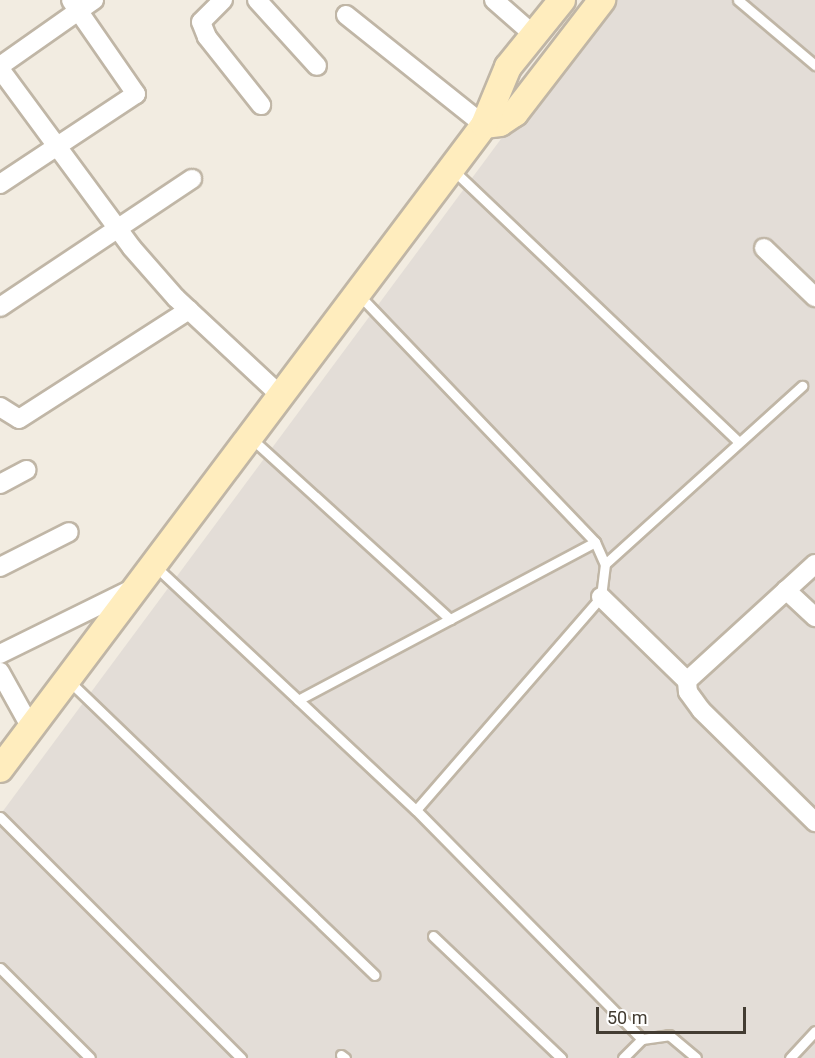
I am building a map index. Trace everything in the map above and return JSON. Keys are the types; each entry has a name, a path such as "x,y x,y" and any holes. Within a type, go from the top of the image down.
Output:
{"street":[{"path":"223,0 201,22 207,37 261,105"},
{"path":"257,0 317,66"},
{"path":"494,0 534,35"},
{"path":"0,769 356,292 484,125 495,90 562,0"},
{"path":"346,15 484,125 500,123 515,112 602,0"},
{"path":"0,184 58,147 136,94 81,3 0,68 58,147 117,229 189,310 280,395"},
{"path":"0,307 192,179"},
{"path":"764,248 815,297"},
{"path":"0,407 19,420 189,310"},
{"path":"0,484 26,470"},
{"path":"0,567 69,532"},
{"path":"687,681 815,564"},
{"path":"0,654 137,586"},
{"path":"786,590 815,617"},
{"path":"601,597 687,681 688,692 701,710 815,822"},
{"path":"1,675 31,728"}],"lane":[{"path":"738,0 815,65"},
{"path":"451,167 739,442"},
{"path":"356,292 595,542 605,564 601,597 416,810"},
{"path":"605,564 802,386"},
{"path":"249,436 450,619"},
{"path":"298,700 595,542"},
{"path":"153,564 416,810 642,1039"},
{"path":"67,679 375,975"},
{"path":"0,817 241,1058"},
{"path":"433,936 561,1058"},
{"path":"0,968 90,1058"},
{"path":"790,1058 815,1031"},
{"path":"623,1058 642,1039 669,1035 696,1058"}],"shaded area":[{"path":"604,0 815,0 815,1058 0,1058 0,815"}]}
